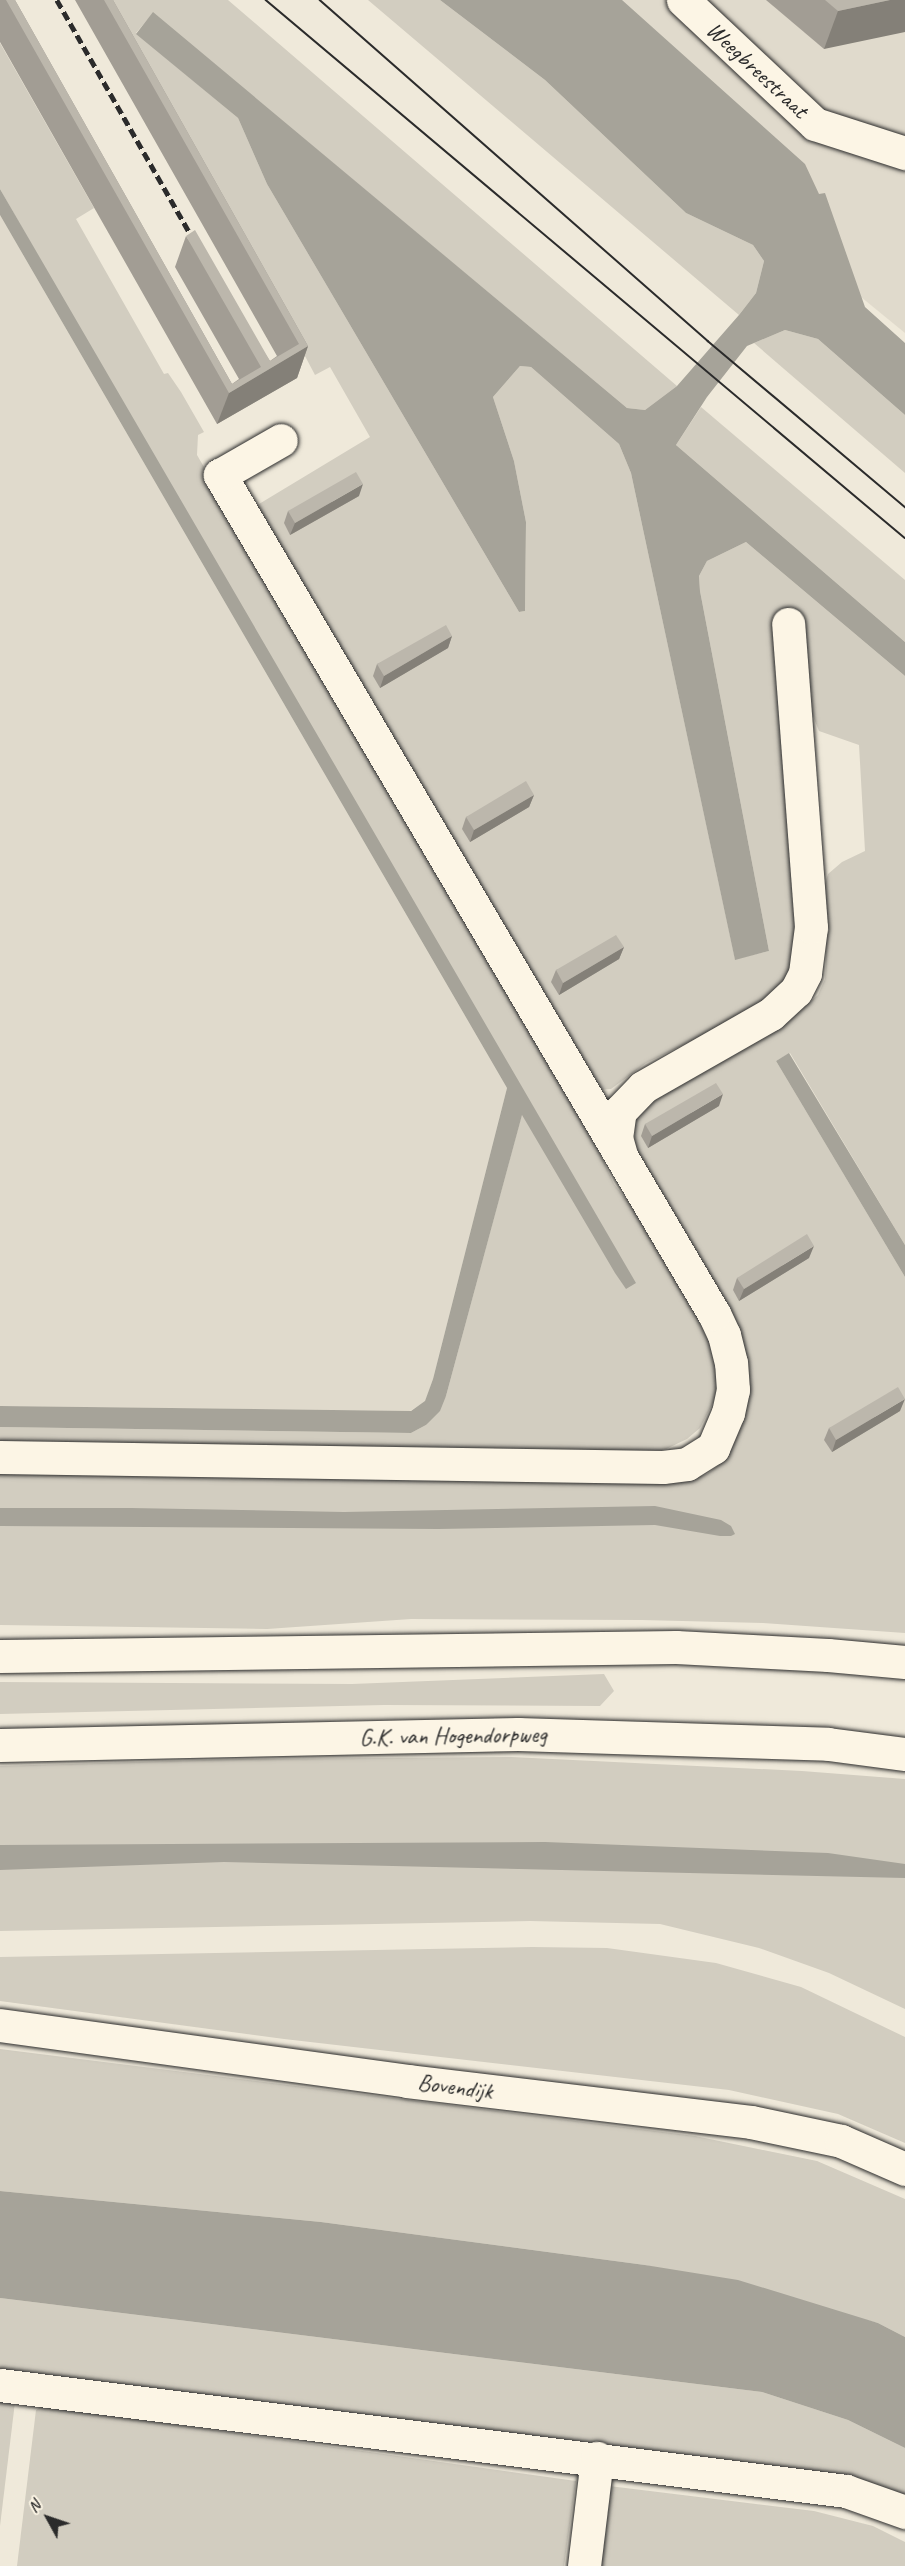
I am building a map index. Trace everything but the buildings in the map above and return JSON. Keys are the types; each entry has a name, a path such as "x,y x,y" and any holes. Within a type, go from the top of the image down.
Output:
{"main road":[{"name":"Weegbreestraat","path":"683,0 815,124 905,153"},
{"path":"0,1457 663,1467 687,1464 701,1458 713,1448 721,1436 733,1390 731,1363 724,1335 714,1314 220,475 281,440"},
{"path":"625,1165 616,1138 616,1125 620,1112 629,1101 643,1087 771,1014 796,992 805,973 811,927 788,624"},
{"path":"0,1656 676,1647 828,1655 905,1662"},
{"name":"G.K. van Hogendorpweg","path":"0,1745 518,1734 828,1744 905,1754"},
{"name":"Bovendijk","path":"0,2025 408,2081 751,2122 841,2141 905,2169"},
{"path":"0,2385 846,2491 905,2512"},
{"path":"584,2566 597,2458"}],"shaded area":[{"path":"90,0 228,0 677,386 645,410 627,408 153,13 136,33 238,118 267,184 519,612 525,611 526,522 514,461 493,397 520,366 531,367 619,444 631,473 735,959 769,951 700,591 699,576 707,561 746,542 905,676 905,1245 790,1053 776,1061 905,1277 905,1633 763,1623 642,1620 411,1619 267,1629 0,1625 0,1471 690,1480 707,1474 724,1461 745,1417 747,1389 635,1146 635,1123 645,1106 656,1096 715,1059 795,1015 818,995 825,979 824,888 828,874 842,862 865,851 859,745 819,731 809,706 798,925 791,969 777,991 726,1024 646,1063 611,1089 597,1090 253,510 259,504 370,437 330,367 315,375 285,318"},
{"path":"368,0 440,0 545,80 686,213 753,245 764,261 756,293 739,315"},
{"path":"440,0 622,0 805,164 819,194 825,193 865,307 905,343 905,415 818,339 785,330 747,346 707,397 676,445 905,642 905,676 746,542 707,561 699,576 769,951 735,960 631,473 619,444 531,367 520,366 493,397 514,461 526,522 525,611 519,612 267,184 238,118 136,34 153,12 627,408 645,410 677,386 739,315 756,293 764,261 753,245 686,213 545,80"},
{"path":"498,0 905,0 905,333"},
{"path":"0,43 94,208 76,219 164,374 168,373 204,432 198,435 197,455 596,1139 614,1184 641,1218 705,1328 718,1375 717,1395 700,1428 687,1439 666,1449 646,1453 0,1445 0,1427 411,1433 426,1425 446,1396 522,1114 626,1289 0,189"},
{"path":"0,189 636,1283 626,1289 615,1273 522,1115 446,1396 440,1411 426,1425 411,1433 0,1427 0,1406 411,1411 425,1401 433,1379 507,1088 0,215"},
{"path":"0,215 507,1088 433,1379 425,1402 410,1411 0,1406"},
{"path":"785,330 818,339 905,415 905,473 754,343"},
{"path":"701,407 905,580 905,642 676,445"},
{"path":"789,1053 905,1245 905,1277 776,1061"},
{"path":"655,1506 721,1520 731,1526 735,1534 720,1536 655,1525 438,1529 0,1526 0,1508 344,1512"},
{"path":"604,1674 614,1691 600,1706 384,1705 0,1714 0,1682 352,1684"},
{"path":"511,1757 802,1771 905,1779 905,2009 829,1973 759,1948 660,1924 530,1921 0,1931 0,1766 239,1759"},
{"path":"545,1842 828,1853 905,1864 905,1878 224,1862 0,1870 0,1845"},
{"path":"532,1947 607,1948 716,1963 801,1987 905,2037 905,2143 838,2114 729,2090 284,2039 0,2001 0,1957"},
{"path":"0,2049 695,2136 817,2161 905,2199 905,2337 878,2323 645,2265 321,2222 0,2191"},
{"path":"0,2191 321,2222 645,2265 738,2280 878,2323 905,2337 905,2448 848,2420 762,2392 0,2298"},
{"path":"0,2298 762,2392 848,2420 905,2448 905,2497 0,2375"},
{"path":"0,2400 15,2402 0,2526"},
{"path":"42,2406 576,2481 564,2566 17,2566 36,2410"},
{"path":"609,2486 814,2511 873,2526 905,2542 905,2566 599,2566"}],"tram line":[{"path":"266,0 905,538"},
{"path":"320,0 708,341 905,507"}],"railway":[{"path":"57,0 199,249"}]}
